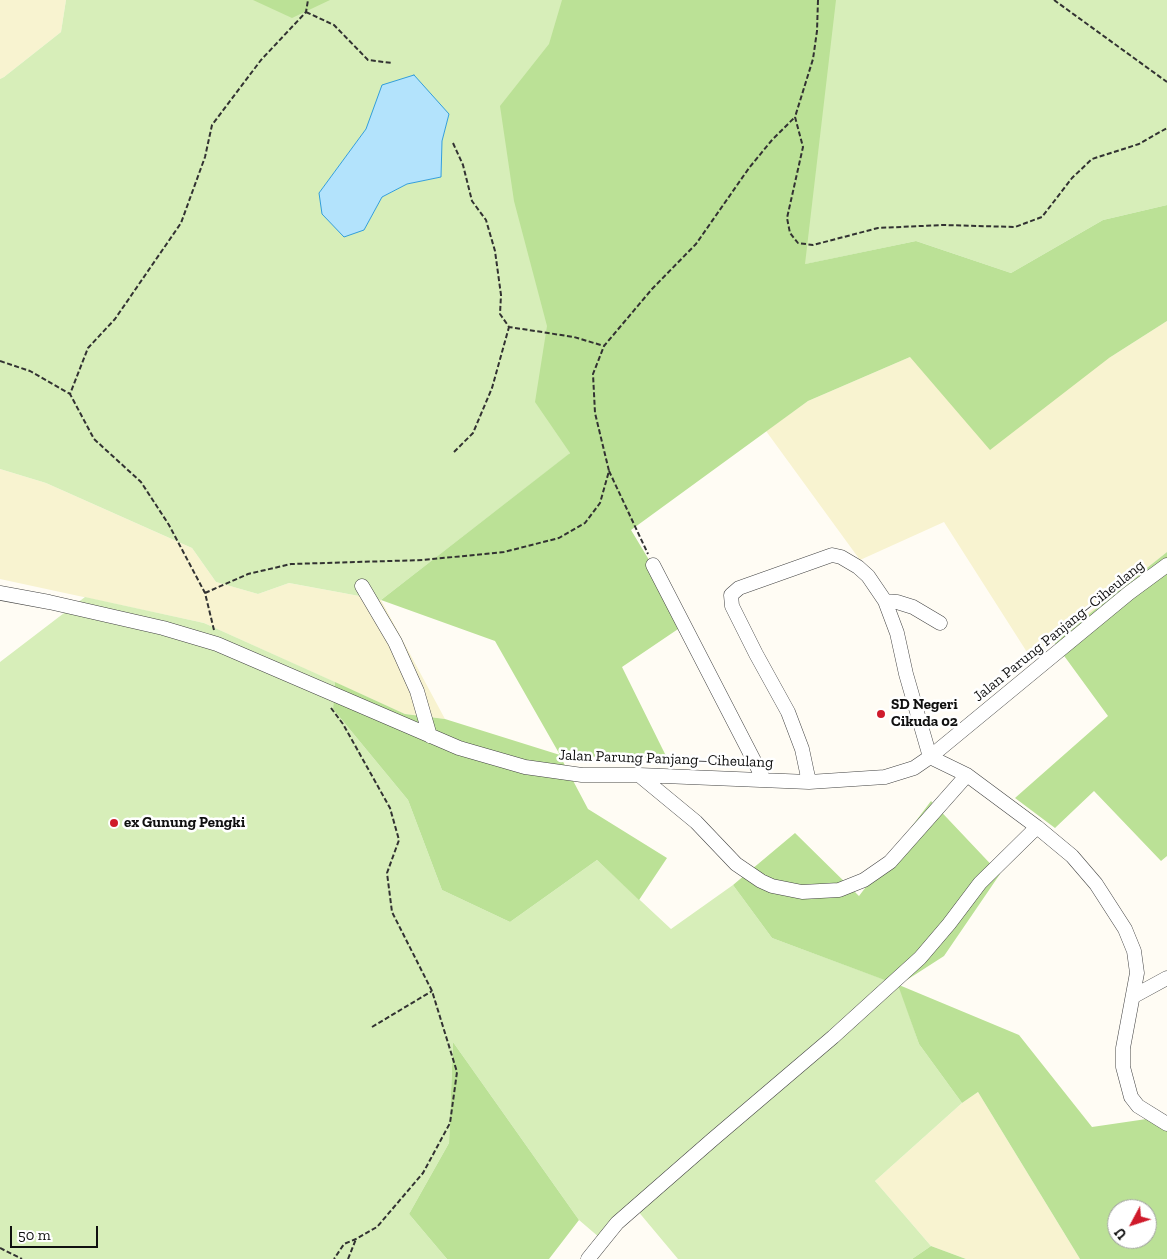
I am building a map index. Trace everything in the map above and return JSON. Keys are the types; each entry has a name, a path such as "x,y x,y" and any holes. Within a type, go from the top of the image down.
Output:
{"street":[{"path":"809,782 802,749 788,712 732,606 731,595 739,588 832,555 841,557 858,567 868,576 885,601 897,634 906,674 930,757 967,775 1037,827 1072,856 1090,877 1125,929 1137,962 1137,973 1123,1048 1123,1067 1131,1097 1138,1106 1167,1124"},
{"name":"Jalan Parung Panjang–Ciheulang","path":"0,594 49,602 154,626 217,644 459,748 525,767 582,775 639,775 809,782 885,777 914,768 930,757 1129,593 1167,565"},
{"path":"654,566 764,780"},
{"path":"362,586 398,650 417,691 430,736"},
{"path":"885,601 897,602 913,607 940,623"},
{"path":"639,775 696,822 736,864 772,886 802,892 839,890 864,880 890,862 967,775"},
{"path":"588,1259 617,1223 833,1037 920,958 949,924 980,882 1037,827"},
{"path":"1134,996 1167,978"}],"path":[{"path":"70,394 88,348 114,319 181,223 205,157 212,126 262,60 306,12 308,0"},
{"path":"654,566 609,470 595,412 593,374 604,346 652,289 696,244 749,168 772,140 795,117 813,59 817,30 818,0"},
{"path":"1054,0 1167,82"},
{"path":"306,12 334,25 368,60 392,62"},
{"path":"795,117 803,147 787,218 790,233 798,243 813,245 878,228 943,225 1015,227 1042,216 1072,178 1092,159 1139,144 1167,128"},
{"path":"453,143 463,165 472,201 486,220 495,251 501,295 500,314 509,327 574,337 604,346"},
{"path":"454,452 473,433 492,388 509,327"},
{"path":"0,361 30,372 70,394 94,439 141,482 169,526 205,593 217,644"},
{"path":"205,593 248,574 292,564 423,560 504,552 559,538 585,524 600,503 609,470"},
{"path":"317,687 342,724 390,808 399,840 387,873 392,912 432,992 457,1072 450,1123 423,1173 376,1227 344,1244 334,1259"},
{"path":"372,1027 432,992"},
{"path":"348,1259 356,1239"},
{"path":"0,1248 22,1259"}],"shaded area":[{"path":"0,0 66,0 61,32 0,79"},
{"path":"1167,321 1167,552 1032,660 944,522 860,560 766,431 808,401 910,357 1109,358"},
{"path":"0,469 46,483 192,548 216,582 258,594 289,583 381,600 445,719 405,714 204,623 0,579"},
{"path":"978,1092 1080,1259 966,1259 931,1246 875,1181 962,1103"}],"green space":[{"path":"66,0 1167,0 1167,205 1103,220 1011,273 916,241 715,283 568,455 381,600 289,583 258,594 216,582 192,548 46,483 0,469 0,79 61,32","holes":["449,114 442,141 441,177 407,184 382,197 364,230 319,193 366,129"]},
{"path":"253,0 330,0 292,18"},
{"path":"562,0 836,0 805,264 916,241 1011,273 1103,220 1167,205 1167,321 1109,358 990,450 910,357 808,401 631,530 687,623 622,667 667,758 560,756 588,809 667,858 639,900 597,860 510,922 442,890 408,800 333,709 335,682 405,714 445,719 560,755 495,641 381,600 570,453 535,402 547,326 514,201 500,106 549,44"},
{"path":"1167,552 1167,856 1161,861 1094,791 1055,828 1015,798 1108,716 1054,642"},
{"path":"85,597 204,623 335,682 333,709 408,800 442,890 510,922 597,860 671,929 733,885 772,938 899,985 919,1044 962,1103 875,1181 931,1246 912,1259 678,1259 637,1210 607,1244 579,1220 453,1042 449,1143 409,1214 447,1259 0,1259 0,662"},
{"path":"931,801 1000,874 944,956 899,985 1019,1035 1092,1127 1167,1116 1167,1259 1080,1259 978,1092 962,1103 919,1044 898,985 772,938 733,885 795,833 859,896"},
{"path":"453,1042 579,1220 549,1259 447,1259 409,1214 449,1143"},
{"path":"931,1246 966,1259 912,1259"}],"water":[{"path":"414,75 449,114 442,141 441,177 407,184 382,197 364,230 344,237 322,214 319,193 366,129 382,85"}],"place":[{"name":"SD Negeri Cikuda 02","path":"881,714"},
{"name":"ex Gunung Pengki","path":"114,823"}]}
